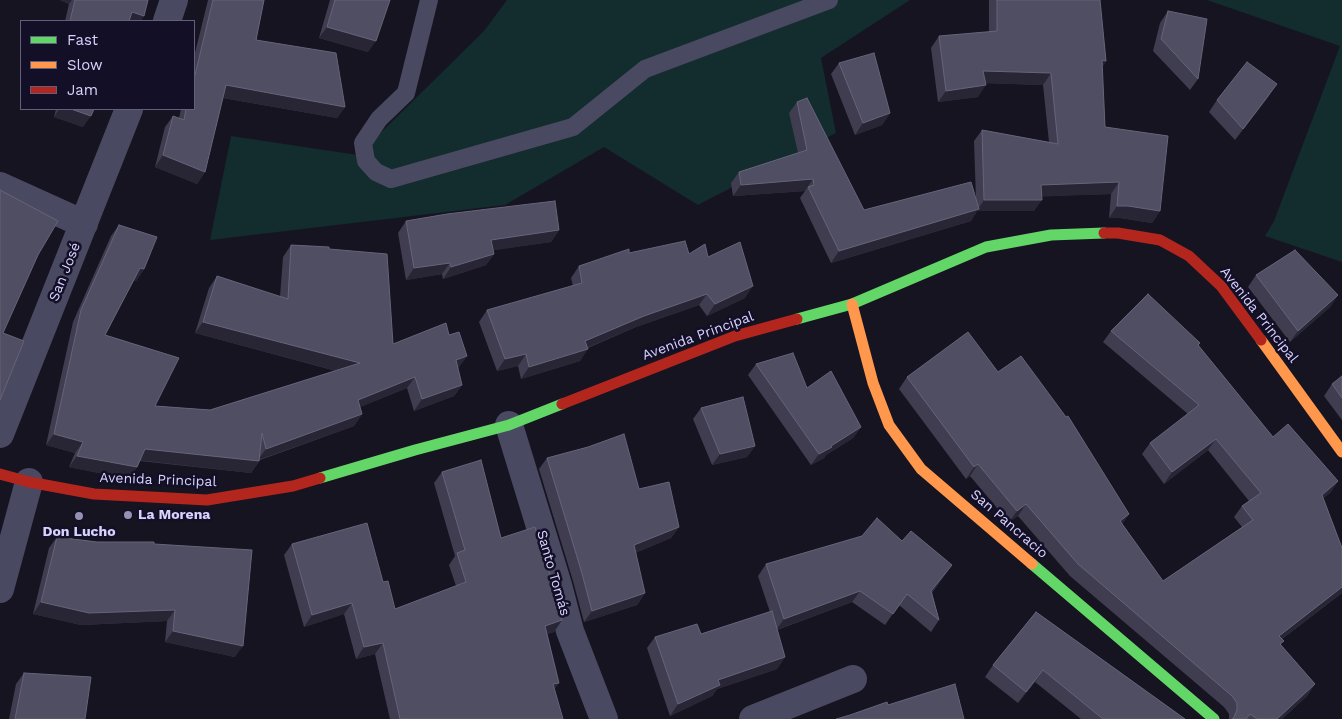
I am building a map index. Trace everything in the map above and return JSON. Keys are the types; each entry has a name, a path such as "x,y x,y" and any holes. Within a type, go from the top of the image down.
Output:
{"street":[{"path":"167,20 174,0"},
{"name":"San José","path":"0,434 129,110"},
{"path":"0,186 84,224"},
{"name":"Avenida Principal","path":"0,474 29,482 94,494 207,500 293,486 509,425 735,336 852,304 986,247 1051,235 1118,232 1160,240 1189,256 1221,286 1342,452"},
{"name":"San Pancracio","path":"852,304 873,383 889,425 922,469 1214,719"},
{"name":"Santo Tomás","path":"509,425 558,585 570,631 604,719"},
{"path":"0,589 29,482"},
{"path":"752,719 853,679"}],"lane":[{"path":"429,0 406,93 379,119 363,143 366,161 376,172 391,179 573,127 646,69 829,0"}],"green space":[{"path":"507,0 910,0 821,58 836,133 698,205 604,147 505,205 210,240 231,136 358,155 484,31"},
{"path":"1207,0 1342,0 1342,262 1265,236 1274,221 1340,46"}],"building":[{"path":"75,0 148,0 144,16 132,12 129,20 70,20"},
{"path":"213,0 264,0 256,40 336,53 345,107 226,85 205,172 163,155 173,116 184,120 186,110 195,110 195,75"},
{"path":"335,0 390,0 376,41 327,27"},
{"path":"997,0 1100,0 1106,61 1102,60 1105,127 1168,136 1160,211 1117,206 1119,182 1041,185 1042,200 984,200 982,130 1058,144 1051,73 983,71 986,85 946,91 939,36 997,31"},
{"path":"1168,11 1207,19 1198,79 1161,39"},
{"path":"874,53 890,113 863,123 839,63"},
{"path":"1247,62 1277,84 1243,129 1217,100"},
{"path":"807,98 864,210 971,182 979,209 839,251 808,187 814,185 813,179 741,185 739,172 807,150 797,102"},
{"path":"74,110 94,110 91,116"},
{"path":"0,190 58,221 38,255 3,333 24,341 0,400"},
{"path":"555,201 559,230 491,240 494,254 451,267 450,263 414,268 406,221"},
{"path":"119,225 157,237 144,269 140,268 105,335 179,358 155,406 210,410 360,363 203,322 217,276 288,299 291,245 329,247 329,249 387,254 393,344 446,323 449,335 459,332 467,356 456,360 462,385 422,399 415,377 358,400 362,414 266,449 262,433 259,461 145,449 137,467 77,456 83,442 54,434 81,310"},
{"path":"685,241 689,254 705,244 708,257 740,242 753,286 715,304 707,294 644,316 585,341 588,349 529,367 526,354 505,359 487,310 582,283 579,266 629,249 629,253"},
{"path":"1295,250 1338,295 1298,331 1256,275"},
{"path":"1148,294 1200,343 1198,345 1273,437 1288,424 1338,481 1322,495 1342,548 1342,587 1279,636 1284,641 1280,644 1315,684 1277,719 1257,719 1250,714 1246,719 1232,719 1237,710 1237,703 1232,696 1078,564 1026,504 1017,511 978,464 974,467 907,377 968,332 998,372 1021,356 1066,417 1068,416 1129,514 1120,521 1163,581 1253,520 1242,506 1261,493 1216,439 1172,472 1150,443 1199,405 1111,331"},
{"path":"793,353 807,388 831,371 861,427 819,454 756,364"},
{"path":"1342,376 1342,398 1332,384"},
{"path":"743,397 755,446 720,454 701,408"},
{"path":"624,434 639,489 669,482 679,527 634,545 645,593 592,611 547,458 588,447"},
{"path":"481,460 501,538 535,527 562,620 545,626 559,683 553,684 563,719 400,719 383,643 364,647 352,603 312,615 292,544 367,523 383,582 388,581 395,609 466,582 457,553 465,550 442,472"},
{"path":"877,518 902,541 911,531 952,565 931,591 939,620 907,594 893,614 860,591 784,619 766,564 862,536"},
{"path":"57,537 97,542 154,542 154,544 252,550 243,646 173,631 175,610 89,613 41,602"},
{"path":"772,611 785,657 718,680 720,685 678,704 655,637 697,624 701,634"},
{"path":"1036,612 1185,719 1103,719 1043,670 1026,692 993,665"},
{"path":"24,673 91,677 85,719 15,719"},
{"path":"955,684 964,719 836,719 887,702 888,705"}],"traffic: fast":[{"path":"797,319 852,304 986,247 1051,235 1104,233"},
{"path":"320,478 509,425 562,404"},
{"path":"1032,564 1214,719"}],"traffic: slow":[{"path":"852,304 873,383 889,425 921,469 1032,564"},
{"path":"1261,340 1342,452"}],"traffic: jam":[{"path":"1104,233 1118,233 1160,240 1189,256 1221,286 1261,340"},
{"path":"562,404 735,336 797,319"},
{"path":"0,474 29,482 94,494 207,500 293,486 320,478"}],"place":[{"name":"La Morena","path":"128,515"},
{"name":"Don Lucho","path":"79,516"}]}
